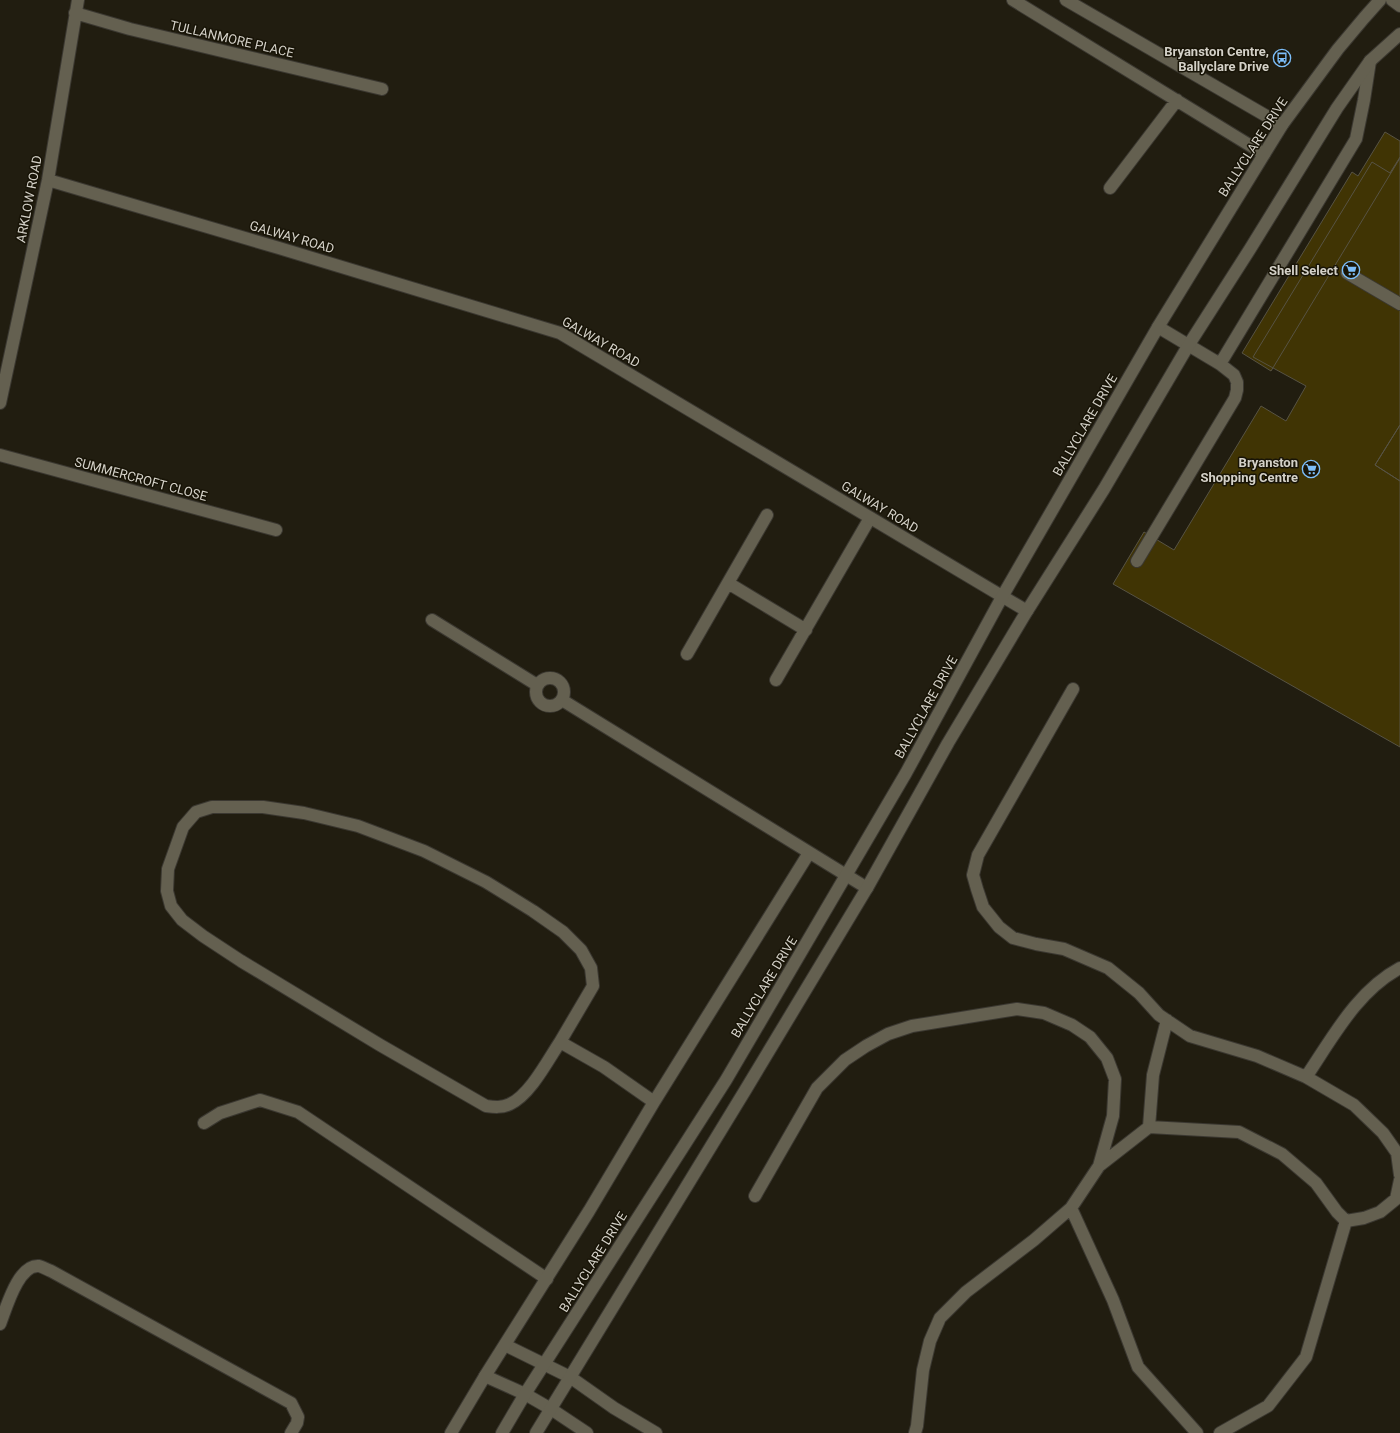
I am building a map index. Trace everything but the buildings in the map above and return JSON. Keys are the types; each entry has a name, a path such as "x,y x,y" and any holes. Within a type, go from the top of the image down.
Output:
{"street":[{"name":"ARKLOW ROAD","path":"0,403 48,180 78,0"},
{"path":"1013,0 1264,154"},
{"path":"1066,0 1282,125"},
{"name":"BALLYCLARE DRIVE","path":"502,1433 525,1394 726,1080 906,773 1002,597 1158,326 1282,125 1338,49 1380,0"},
{"path":"1392,0 1400,6"},
{"name":"TULLANMORE PLACE","path":"75,13 130,29 382,89"},
{"path":"536,1433 867,888 944,749 1027,610 1104,489 1188,346 1337,108 1370,62 1400,34"},
{"path":"1220,364 1356,139 1370,62"},
{"path":"1110,188 1177,100"},
{"name":"GALWAY ROAD","path":"48,180 287,250 560,333 1002,597 1027,610"},
{"path":"1347,273 1400,304"},
{"path":"1137,561 1235,398 1237,390 1237,382 1234,375 1220,364 1188,346 1158,326"},
{"name":"SUMMERCROFT CLOSE","path":"0,455 276,530"},
{"path":"687,654 767,515"},
{"path":"776,680 870,518"},
{"path":"728,583 806,630"},
{"path":"432,620 538,685"},
{"path":"546,679 557,680 563,689 562,700 551,706 540,702 536,691 538,685 546,679"},
{"path":"1073,689 978,855 973,875 984,907 999,927 1013,938 1064,949 1108,968 1139,993 1158,1015 1190,1036 1256,1056 1306,1077 1354,1105 1383,1133 1396,1153 1400,1175"},
{"path":"562,700 867,888"},
{"path":"212,807 263,807 304,812 358,826 424,851 486,882 563,932 581,950 591,968 593,986 560,1042 532,1085 521,1096 510,1104 499,1107 486,1106 380,1045 241,961 182,920 171,906 167,891 168,869 183,827 196,812 212,807"},
{"path":"451,1433 809,853"},
{"path":"1306,1077 1356,1003 1389,974 1400,968"},
{"path":"755,1196 817,1088 845,1060 888,1034 912,1026 1017,1009 1044,1013 1072,1025 1090,1037 1107,1058 1115,1079 1113,1116 1100,1166"},
{"path":"1149,1127 1153,1075 1167,1020"},
{"path":"560,1042 604,1067 654,1102"},
{"path":"204,1123 220,1113 260,1100 298,1112 547,1279"},
{"path":"917,1431 924,1370 930,1341 940,1318 966,1292 1034,1240 1071,1208 1100,1166 1149,1127 1239,1132 1282,1154 1316,1183 1337,1212 1346,1221"},
{"path":"1346,1221 1364,1218 1380,1212 1396,1199 1400,1180"},
{"path":"1071,1208 1113,1300 1138,1368 1197,1433"},
{"path":"1220,1433 1268,1406 1306,1357 1346,1221"},
{"path":"0,1324 12,1292 21,1277 30,1268 39,1266 52,1271 290,1403 298,1417 297,1423 291,1433"},
{"path":"505,1345 570,1377 614,1408 656,1433"},
{"path":"485,1376 525,1394 587,1433"}],"place":[{"name":"Bryanston Centre, Ballyclare Drive","path":"1282,58"},
{"name":"Shell Select","path":"1351,270"},
{"name":"Bryanston Shopping Centre","path":"1311,469"}]}
